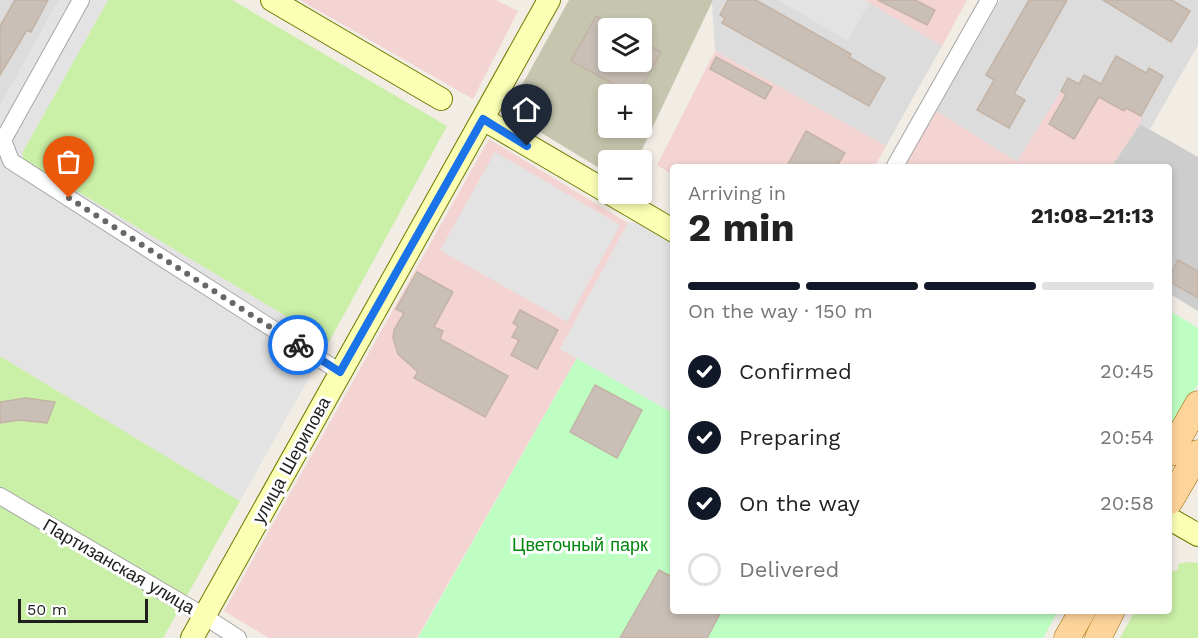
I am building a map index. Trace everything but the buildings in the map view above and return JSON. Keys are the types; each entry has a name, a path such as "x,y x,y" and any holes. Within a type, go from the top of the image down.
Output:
{"main road":[{"path":"272,0 441,99"},
{"name":"улица Шерипова","path":"192,638 549,0"},
{"path":"483,119 670,229"},
{"path":"1172,450 1198,404"},
{"path":"1172,498 1198,453"},
{"path":"1172,520 1198,536"},
{"path":"1067,638 1081,614"},
{"path":"1098,638 1110,614"}],"street":[{"path":"81,0 3,140 11,161 340,372"},
{"path":"896,164 989,0"},
{"name":"Партизанская улица","path":"0,496 238,638"}],"shaded area":[{"path":"0,0 59,0 0,106"},
{"path":"59,0 108,0 22,153 23,159 329,342 240,501 0,356 0,106"},
{"path":"300,0 496,0 518,11 473,99"},
{"path":"569,0 713,0 652,128 652,84 598,84 598,138 647,138 642,150 598,150 598,167 507,112"},
{"path":"713,0 865,0 942,46 886,146 715,51"},
{"path":"778,0 865,0 869,3 848,41"},
{"path":"865,0 967,0 942,46"},
{"path":"1000,0 1198,0 1198,45 1150,129 1140,124 1141,116 1126,108 1017,162 936,111"},
{"path":"715,51 886,146 876,164 670,164 670,173 657,165"},
{"path":"1086,89 1141,116 1140,124 1113,164 906,164 936,111 1017,162 1061,91 1079,101"},
{"path":"1140,124 1198,157 1198,311 1172,295 1172,164 1113,164"},
{"path":"489,139 628,223 560,349 577,358 417,638 269,638 224,611"},
{"path":"495,152 620,225 567,322 440,250"},
{"path":"639,221 670,239 670,411 560,349 628,223"}],"green space":[{"path":"108,0 232,0 447,126 329,342 23,159 22,153"},
{"path":"1172,312 1198,328 1198,384 1172,429"},
{"path":"0,356 240,501 163,638 0,638"},
{"name":"Цветочный парк","path":"577,358 670,411 670,614 1056,614 1043,638 418,638"},
{"path":"1198,563 1198,638 1120,638 1133,614 1172,614 1172,570 1174,572 1178,569 1178,564"}],"way so far":[{"path":"69,198 298,345"}],"route":[{"path":"298,345 340,372 483,119 527,146"}]}
